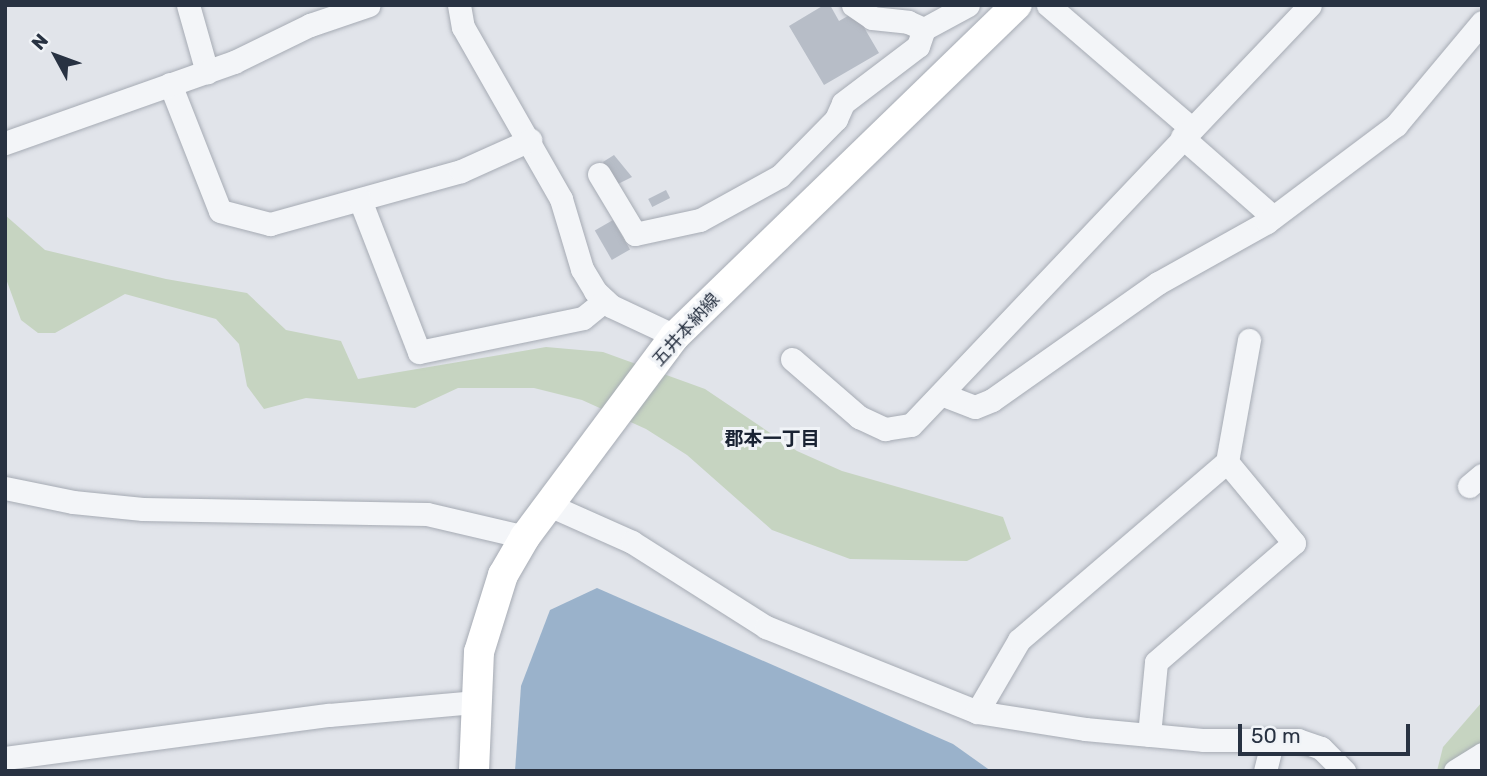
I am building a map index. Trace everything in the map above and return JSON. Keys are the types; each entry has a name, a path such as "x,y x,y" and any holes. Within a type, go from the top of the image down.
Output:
{"main road":[{"name":"五井本納線","path":"474,771 479,652 503,575 525,537 675,336 1006,15"}],"street":[{"path":"188,5 207,72"},
{"path":"5,142 207,72 310,25 369,5"},
{"path":"458,5 463,27 530,140 561,199 582,269 606,300 675,336"},
{"path":"853,5 872,18 908,22 924,29"},
{"path":"599,174 635,234 700,220 780,176 836,119 843,103 918,46 924,29 968,5 1006,15"},
{"path":"1048,5 1187,132 1273,218"},
{"path":"792,359 859,417 885,429 911,425 1310,5"},
{"path":"941,394 975,407 992,400 1158,284 1273,218 1396,125 1482,22"},
{"path":"170,84 220,211 270,224 461,171 530,140"},
{"path":"360,201 419,352 583,318 606,300"},
{"path":"977,712 1019,640 1227,462 1249,340"},
{"path":"1149,735 1156,662 1294,543 1227,462"},
{"path":"5,488 73,502 143,509 427,514 525,537"},
{"path":"549,505 632,542 766,627 977,712 1149,735 1272,742 1298,740 1321,748 1343,771"},
{"path":"5,758 329,715 476,702"},
{"path":"1265,771 1272,742"},
{"path":"1455,771 1482,754"}],"green space":[{"path":"5,215 45,250 166,279 247,293 286,330 341,341 358,379 546,347 603,352 705,389 797,451 842,471 1003,517 1011,539 967,561 850,559 772,530 687,455 646,429 582,400 534,388 458,388 415,408 306,398 264,409 247,386 239,344 216,319 125,294 55,333 38,333 21,320 5,276"},
{"path":"1482,702 1482,771 1437,771 1443,747"}],"water":[{"path":"597,588 953,744 991,771 515,771 521,686 550,610"}],"building":[{"path":"824,5 830,5 839,21 855,12 879,53 824,85 789,26"},
{"path":"614,155 632,177 616,185 603,162"},
{"path":"666,190 670,198 652,207 648,199"},
{"path":"613,220 630,249 612,260 595,230"}],"district":[{"name":"郡本一丁目","path":"772,439"}]}
